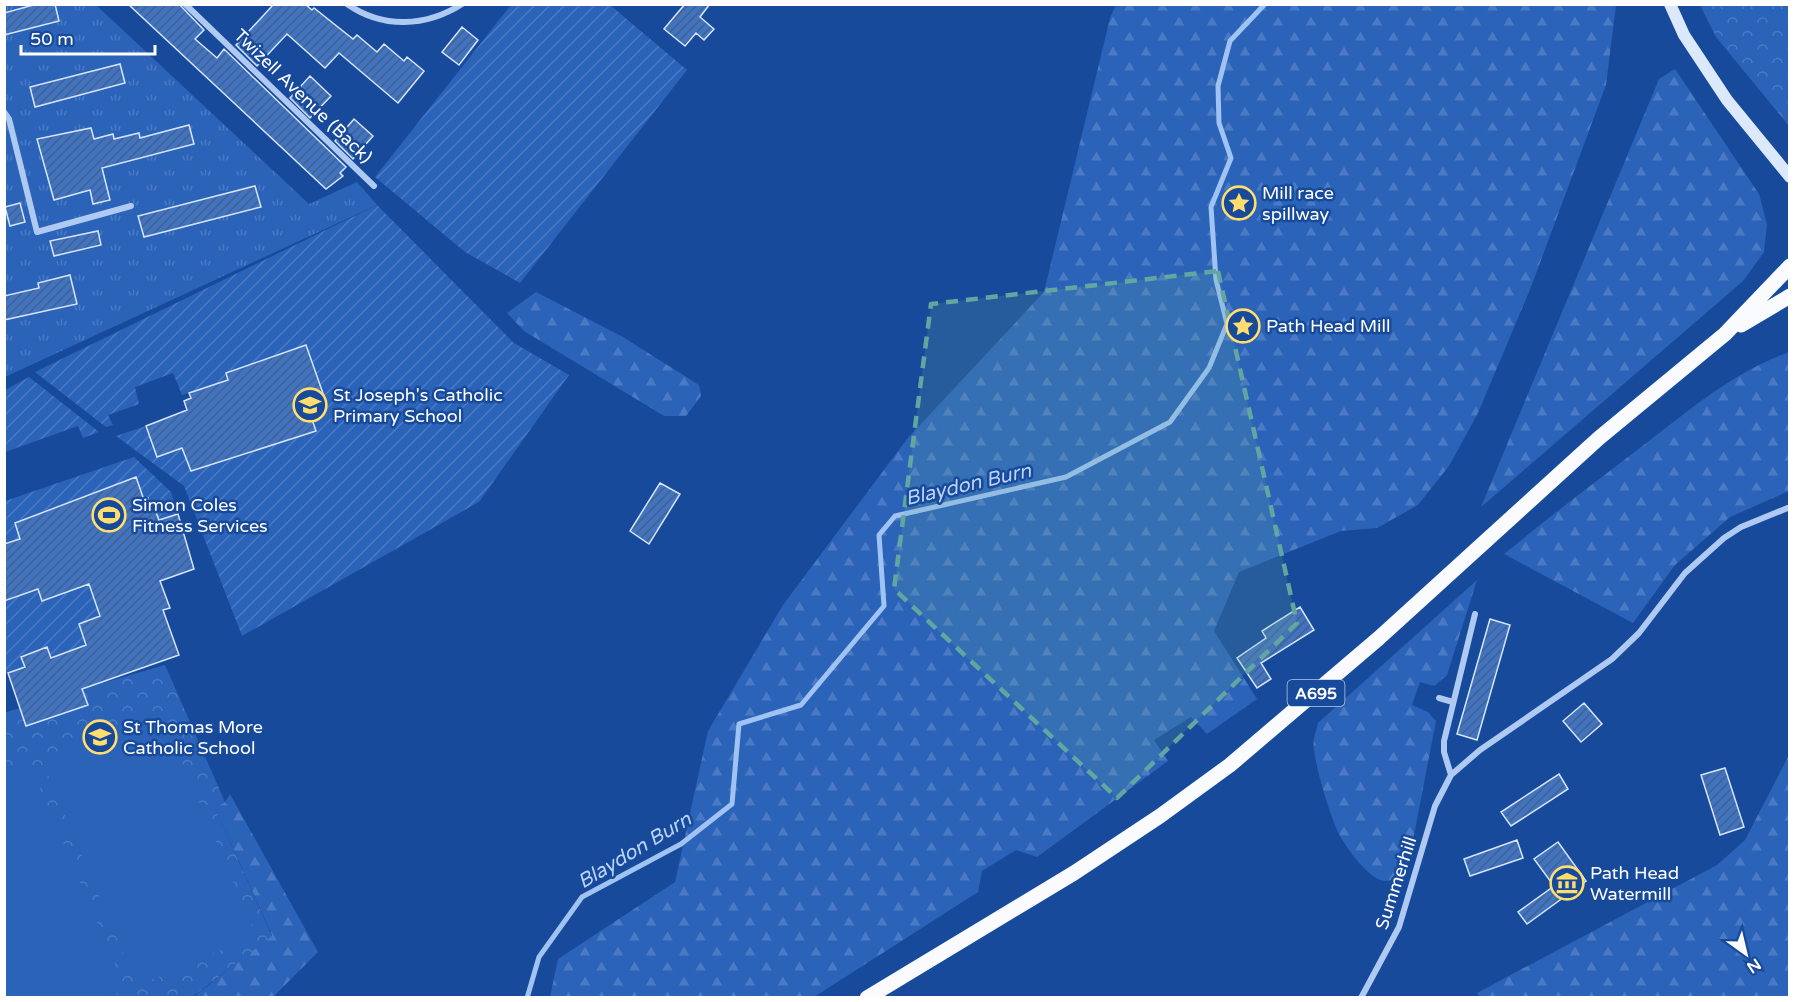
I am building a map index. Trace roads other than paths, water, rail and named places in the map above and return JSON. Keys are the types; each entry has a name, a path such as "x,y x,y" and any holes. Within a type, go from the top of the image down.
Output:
{"main road":[{"name":"A695","path":"867,998 1074,873 1160,816 1230,765 1379,638 1599,438 1725,334 1790,266"},
{"name":"A695","path":"1725,334 1790,296"}],"street":[{"name":"Twizell Avenue (Back)","path":"185,4 374,186"},
{"path":"347,4 364,16 408,24 449,13 462,4"},
{"path":"1670,4 1684,35 1727,100 1789,176"},
{"path":"4,112 9,119 38,232 131,206"},
{"path":"1475,614 1444,741 1444,752 1451,774 1480,750 1604,665 1639,633 1685,573 1702,555 1741,527 1790,507"},
{"path":"1438,698 1454,702"},
{"name":"Summerhill","path":"1361,998 1399,927 1435,807 1451,774"}],"waterway":[{"name":"Blaydon Burn","path":"527,998 539,957 582,897 681,844 732,804 739,724 801,705 884,606 879,535 895,516 1066,477 1170,422 1209,368 1227,324 1216,280 1211,207 1231,158 1219,123 1218,86 1230,41 1265,4"}],"place":[{"name":"Mill race spillway","path":"1239,203"},
{"name":"Path Head Mill","path":"1243,326"},
{"name":"St Joseph's Catholic Primary School","path":"310,405"},
{"name":"Simon Coles Fitness Services","path":"109,515"},
{"name":"St Thomas More Catholic School","path":"100,737"},
{"name":"Path Head Watermill","path":"1567,883"}]}
